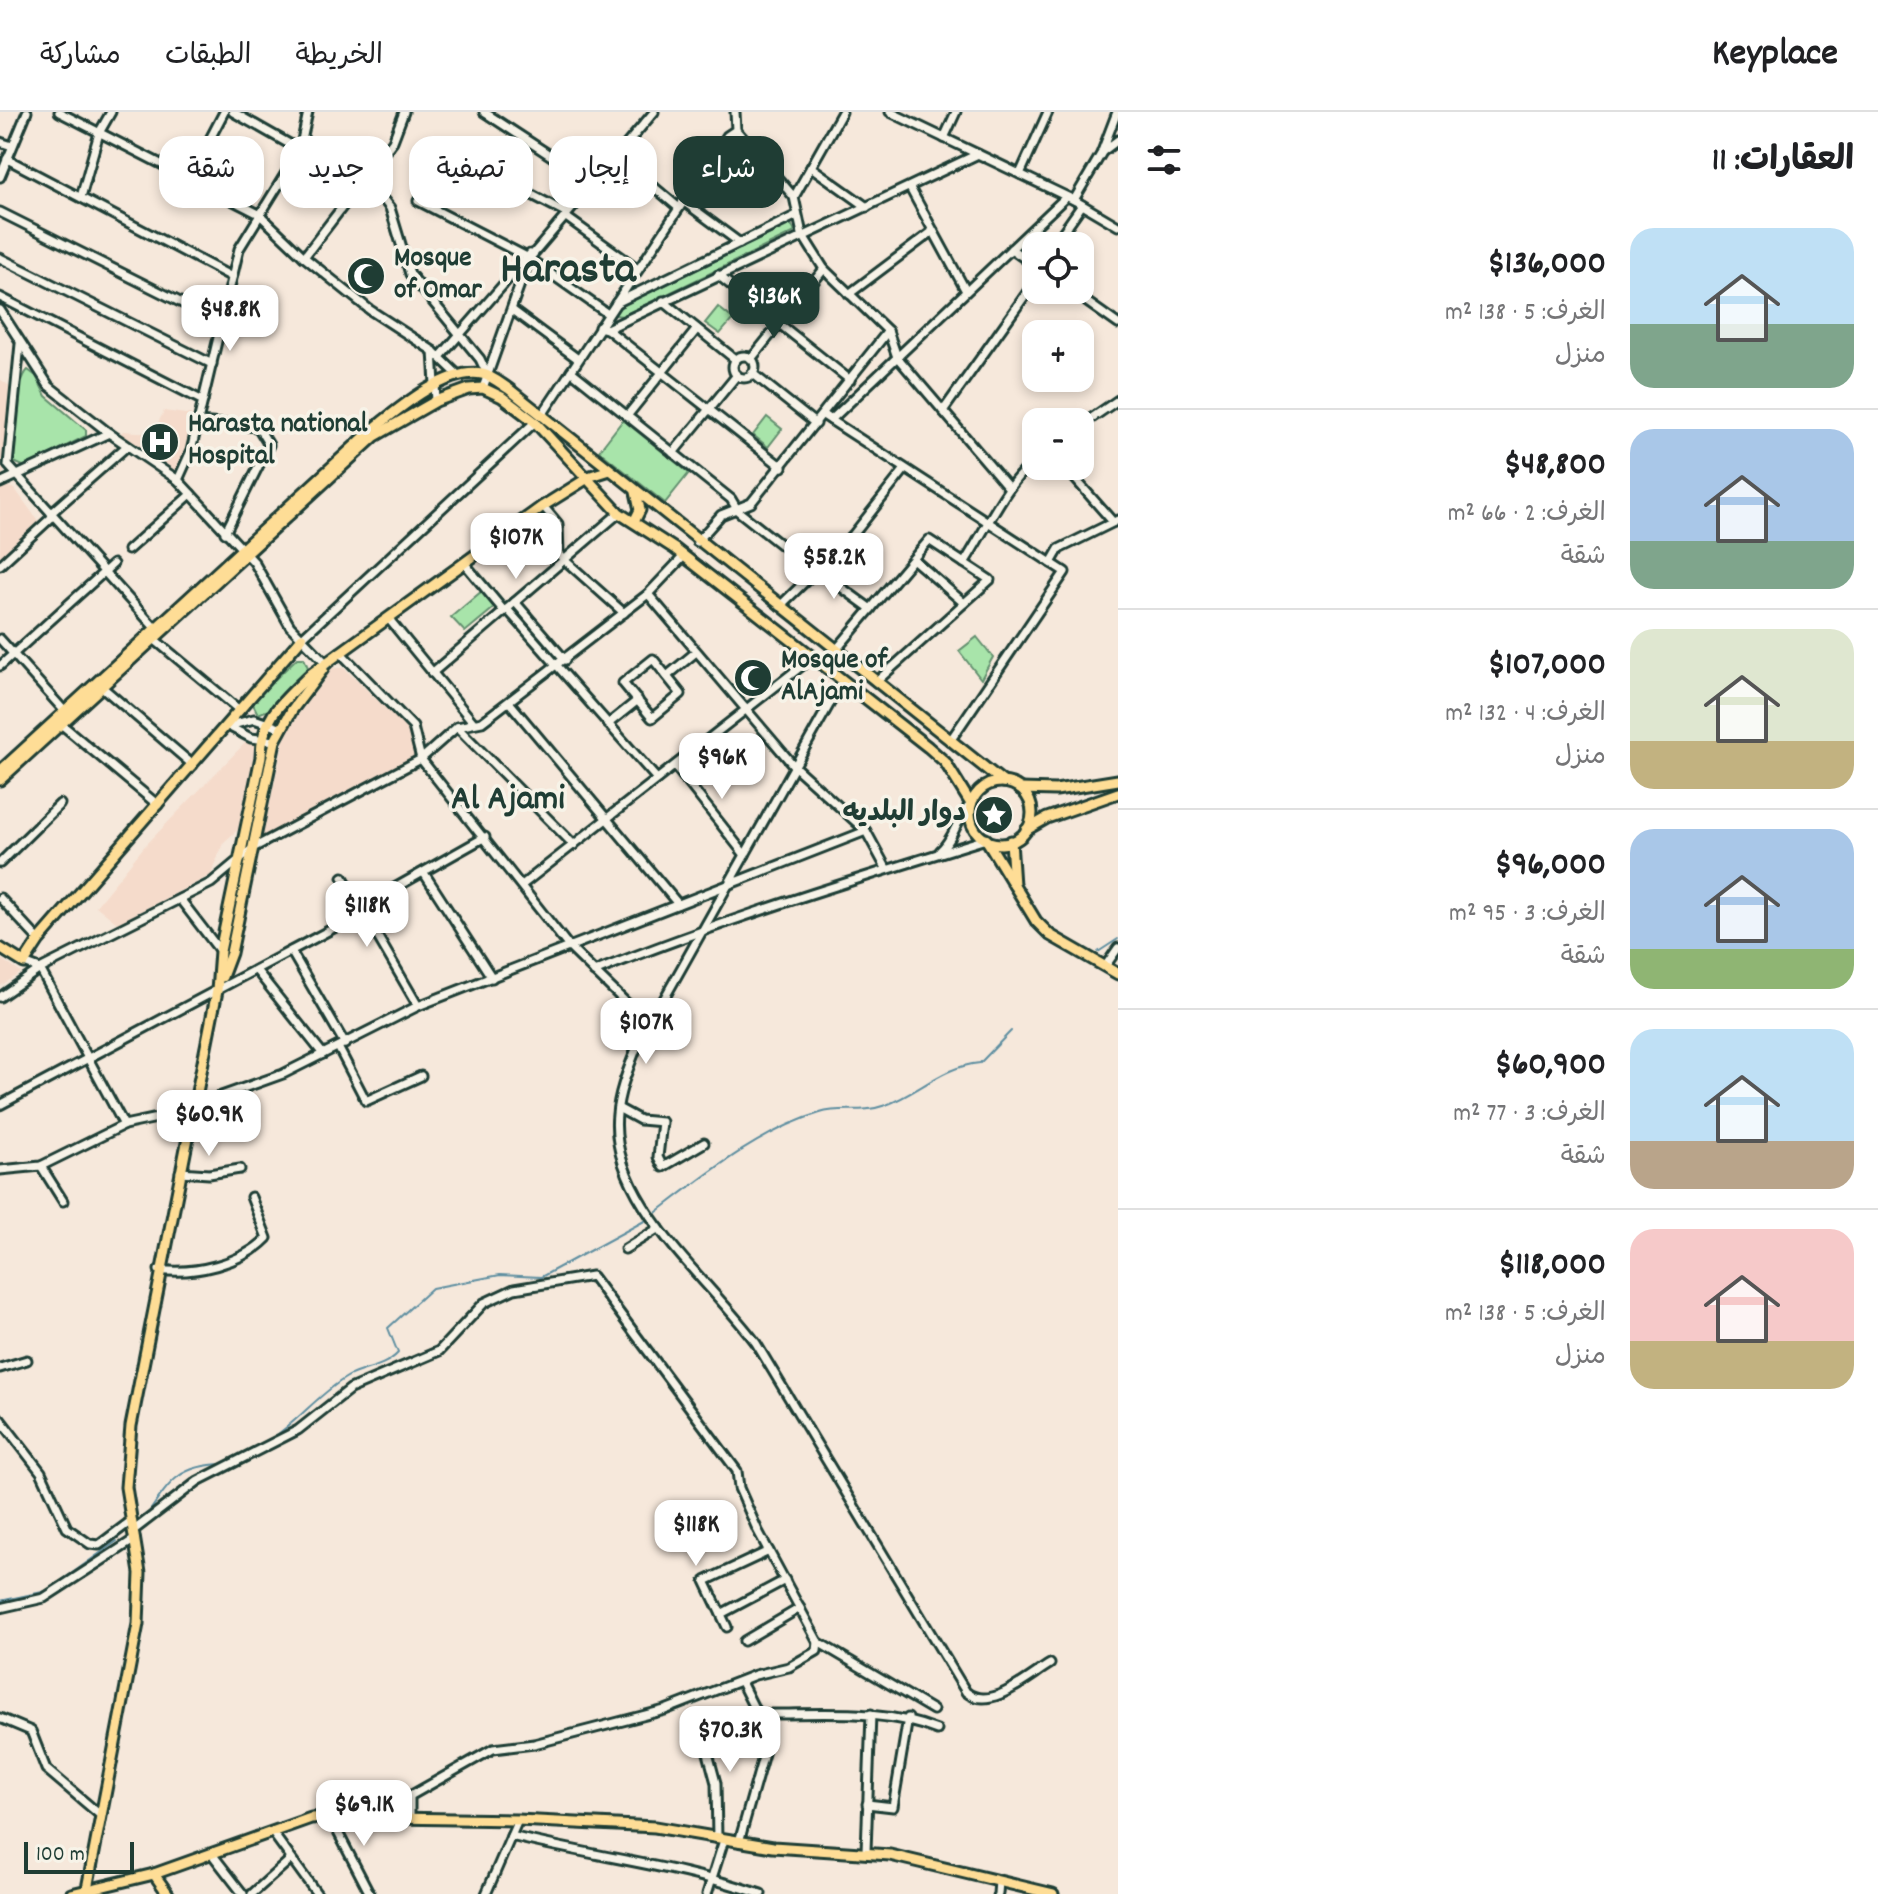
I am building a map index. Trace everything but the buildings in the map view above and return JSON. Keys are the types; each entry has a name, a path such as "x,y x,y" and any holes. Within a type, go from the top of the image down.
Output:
{"main road":[{"path":"244,552 371,431 404,404 458,375 488,376 1003,782 1020,789 1056,790 1118,780"},
{"path":"0,771 375,436 436,401 483,388 539,419 586,479 619,513 684,556 945,762 971,804 972,824 986,839 1036,921 1050,935 1118,974"},
{"path":"86,1893 138,1624 140,1573 126,1466 159,1270 217,991 220,951 261,757 261,739 267,723 301,684 340,652 543,506 586,479 610,470"},
{"path":"634,522 640,510 636,492"},
{"path":"785,635 800,630 816,635"},
{"path":"0,780 61,724 67,714 102,687 154,634"},
{"path":"0,948 24,963 39,940 302,638"},
{"path":"217,991 231,953 275,741 280,728 327,664"},
{"path":"971,804 983,787 1003,782"},
{"path":"1020,789 1031,808 1026,830"},
{"path":"986,839 1011,841 1047,818 1118,793"},
{"path":"1011,841 1014,885"},
{"path":"71,1894 86,1893 154,1874 311,1818 330,1817 617,1823 806,1851 866,1851 1053,1894"},
{"path":"154,1874 168,1894"}],"street":[{"path":"0,176 27,112"},
{"path":"59,112 159,164"},
{"path":"81,197 99,133 111,112"},
{"path":"211,136 224,112"},
{"path":"233,112 280,139"},
{"path":"303,136 308,112"},
{"path":"393,141 404,112"},
{"path":"484,112 549,155"},
{"path":"631,136 652,112"},
{"path":"633,136 652,112"},
{"path":"735,112 736,130 794,197 802,234 824,269 888,331 897,357 1008,487"},
{"path":"794,197 842,112"},
{"path":"890,112 1070,198 1118,226"},
{"path":"944,138 956,112"},
{"path":"1020,174 1048,112"},
{"path":"831,420 1011,249 1070,198 1101,154 1117,112"},
{"path":"727,136 736,130"},
{"path":"1101,154 1118,140"},
{"path":"0,142 12,146"},
{"path":"603,328 978,154"},
{"path":"7,159 232,277"},
{"path":"811,167 867,207"},
{"path":"178,480 191,451 239,249 280,181"},
{"path":"910,188 966,291"},
{"path":"533,198 565,215 638,269"},
{"path":"1063,232 1082,205"},
{"path":"247,208 259,214 304,257 370,310 436,354 458,375"},
{"path":"304,257 340,208"},
{"path":"390,208 410,274 483,362 488,376"},
{"path":"432,208 528,258 608,314"},
{"path":"565,215 571,208"},
{"path":"436,401 433,388 436,354 458,334 571,208"},
{"path":"302,638 539,419 578,359 603,328 613,304 678,208"},
{"path":"687,208 740,243"},
{"path":"0,212 222,323"},
{"path":"613,304 797,215"},
{"path":"849,294 933,231"},
{"path":"1011,249 1022,256"},
{"path":"0,258 212,364"},
{"path":"483,388 528,258"},
{"path":"816,424 752,373 751,359 824,269"},
{"path":"718,275 850,380"},
{"path":"0,297 203,401"},
{"path":"943,411 1022,300"},
{"path":"663,301 736,360"},
{"path":"1090,304 1118,324"},
{"path":"0,310 49,386 109,433 178,480 244,552 290,626 327,664"},
{"path":"512,310 578,359"},
{"path":"603,328 782,467"},
{"path":"627,416 697,329"},
{"path":"697,542 721,515 738,511 751,503 888,331"},
{"path":"21,342 8,465 154,634 238,709"},
{"path":"751,359 743,356 736,360 733,368 737,375 744,377 752,373"},
{"path":"571,371 731,499 738,511 871,609"},
{"path":"673,453 737,375"},
{"path":"1094,416 1118,400"},
{"path":"823,415 1065,572 950,741"},
{"path":"198,422 258,427 269,445 225,533"},
{"path":"0,483 109,433"},
{"path":"0,565 52,517 51,513 127,446"},
{"path":"780,606 853,535 905,469"},
{"path":"964,563 990,524 1008,487 1022,474"},
{"path":"1051,563 1059,549 1116,521 1077,480"},
{"path":"128,550 191,494"},
{"path":"543,506 558,524 557,550 564,560 624,613"},
{"path":"432,673 619,513"},
{"path":"836,650 929,540 990,580 876,682"},
{"path":"0,997 40,969 211,883 253,848 421,759 457,727 482,722 648,594 684,556"},
{"path":"913,559 964,603"},
{"path":"0,666 113,564"},
{"path":"465,564 657,779"},
{"path":"648,594 794,766 866,831 886,868"},
{"path":"515,602 565,660"},
{"path":"388,618 473,722"},
{"path":"0,639 67,714"},
{"path":"340,652 413,727 421,759 570,948 648,1024"},
{"path":"667,676 696,652"},
{"path":"522,885 813,657"},
{"path":"653,659 681,694 652,718 638,700 623,683 653,659"},
{"path":"843,680 648,1024 622,1087 618,1108 618,1139 623,1165 645,1213 756,1343 966,1692 981,1700 992,1698 1050,1664"},
{"path":"102,687 193,765"},
{"path":"608,724 638,700"},
{"path":"509,702 678,904"},
{"path":"228,726 254,719 280,728"},
{"path":"61,724 158,805"},
{"path":"228,726 275,741"},
{"path":"457,727 574,845"},
{"path":"675,766 745,855"},
{"path":"0,863 60,804"},
{"path":"935,855 948,843 960,814 971,804"},
{"path":"0,1170 41,1166 124,1125 162,1117 283,1074 418,1006 866,831"},
{"path":"0,1105 291,951 485,837"},
{"path":"594,972 703,929 886,868 986,839"},
{"path":"424,873 492,978"},
{"path":"343,877 418,1006"},
{"path":"0,898 39,940"},
{"path":"180,899 220,951"},
{"path":"1106,965 1118,948"},
{"path":"291,951 366,1101 421,1076"},
{"path":"24,963 40,969 124,1125"},
{"path":"256,970 323,1054"},
{"path":"618,1108 640,1120 662,1122 658,1157 663,1167 704,1143"},
{"path":"41,1166 63,1201"},
{"path":"180,1172 209,1174 240,1169"},
{"path":"159,1270 182,1273 254,1252 267,1238 251,1197"},
{"path":"625,1249 659,1228"},
{"path":"0,1608 44,1598 198,1481 298,1430 350,1389 439,1351 484,1303 514,1289 594,1273 737,1471 739,1488 818,1642 933,1710"},
{"path":"0,1368 27,1360"},
{"path":"0,1419 41,1472 61,1520 73,1533 90,1544 99,1545 133,1530"},
{"path":"727,1627 705,1581 769,1551"},
{"path":"721,1614 785,1580"},
{"path":"744,1641 800,1608"},
{"path":"410,1818 410,1796 493,1749 534,1744 665,1710 796,1664 817,1651 818,1642"},
{"path":"739,1842 765,1750 757,1714 741,1682"},
{"path":"757,1714 871,1714 908,1718 937,1730"},
{"path":"866,1851 871,1714"},
{"path":"698,1716 716,1783 721,1839 707,1894"},
{"path":"0,1718 31,1731 46,1769 99,1814"},
{"path":"867,1804 893,1807 908,1718"},
{"path":"330,1817 370,1894"},
{"path":"486,1894 518,1820"},
{"path":"272,1832 317,1894"},
{"path":"511,1836 574,1852 711,1877 761,1894"},
{"path":"212,1854 243,1894"},
{"path":"252,1894 291,1859"},
{"path":"998,1894 999,1881"}],"shaded area":[{"path":"0,379 11,387 5,441 8,444 3,477 0,479"},
{"name":"Harasta national Hospital","path":"164,411 193,415 188,450 177,474 119,435 123,431 153,433"},
{"path":"6,486 15,489 39,522 0,558 0,489"},
{"path":"332,668 344,668 408,730 415,757 262,838 286,731"},
{"path":"247,741 258,747 258,755 242,826 223,843 211,875 117,923 96,906 143,848"},
{"path":"0,958 21,973 0,986"}],"green space":[{"path":"791,224 795,232 622,316 615,315 618,308"},
{"path":"718,307 733,319 720,334 705,323"},
{"path":"28,370 36,376 46,396 86,430 86,436 25,467 14,462 14,441 20,387"},
{"path":"767,417 782,429 768,447 753,435"},
{"path":"623,420 689,473 665,503 599,451"},
{"path":"482,591 495,607 465,632 451,617"},
{"path":"977,637 993,657 981,679 959,651"},
{"path":"297,658 304,658 309,670 271,709 258,714 253,704 258,696"}],"waterway":[{"path":"1098,952 1118,939"},
{"path":"653,1215 732,1156 775,1131 828,1111 868,1109 898,1100 954,1069 980,1063 1011,1031"},
{"path":"268,1441 336,1384 386,1362 398,1353 388,1328 432,1288 500,1275 541,1277 648,1219"},
{"path":"147,1515 170,1484 187,1471 224,1464"},
{"path":"0,1601 47,1591 117,1541"}],"place":[{"name":"Mosque of Omar","path":"366,276"},
{"name":"Harasta national Hospital","path":"160,442"},
{"name":"Mosque of AlAjami","path":"753,678"},
{"name":"دوار البلديه","path":"994,815"}],"district":[{"name":"Harasta","path":"568,272"},
{"name":"Al Ajami","path":"508,801"}]}
